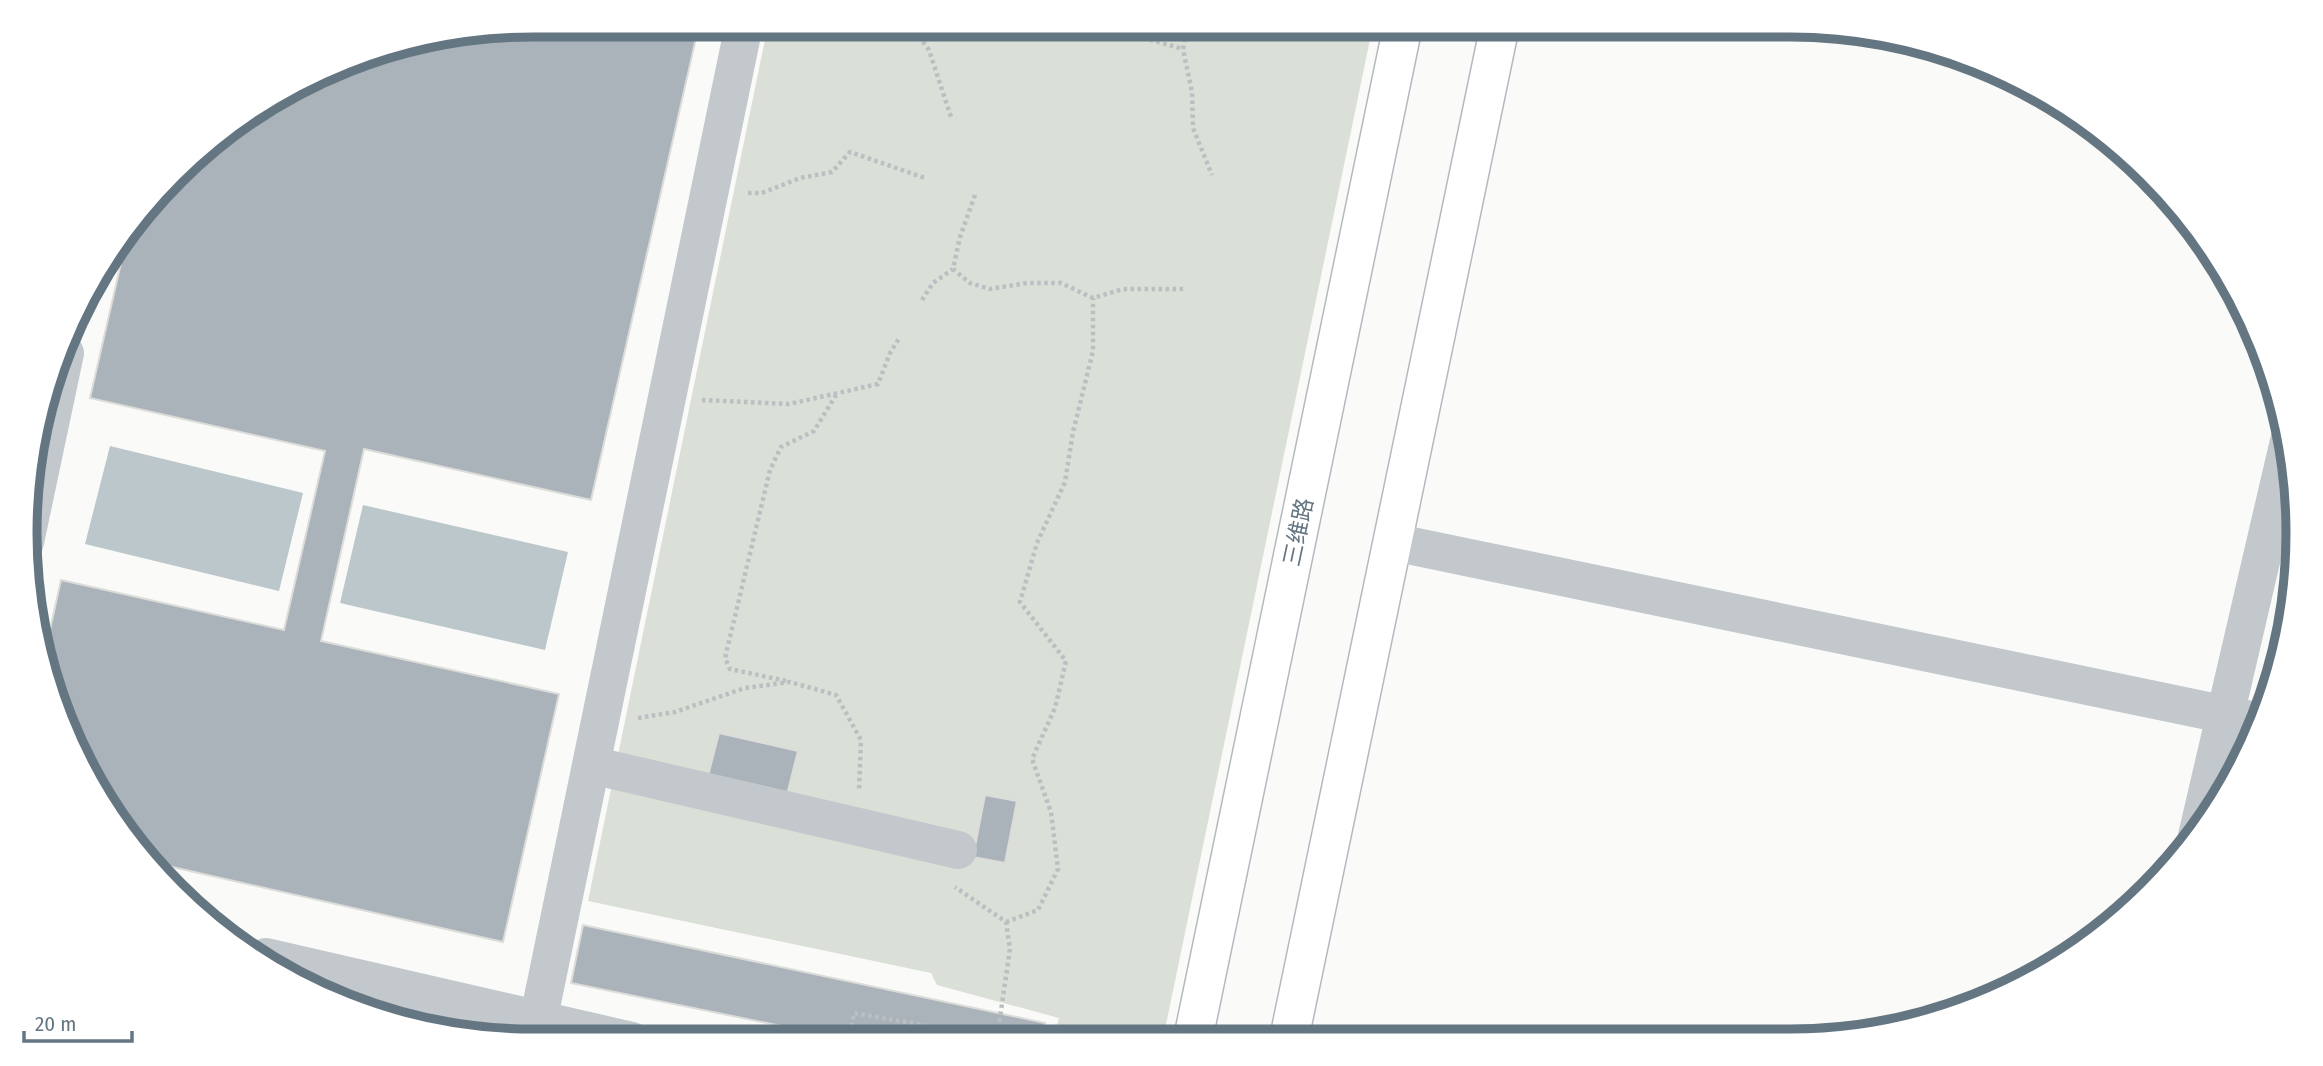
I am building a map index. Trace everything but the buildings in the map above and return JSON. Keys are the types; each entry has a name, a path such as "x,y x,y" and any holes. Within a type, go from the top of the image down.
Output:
{"main road":[{"name":"三维路","path":"1195,1029 1400,37"},
{"path":"1291,1029 1497,37"}],"street":[{"path":"536,1029 741,37"},
{"path":"42,462 54,405"},
{"path":"2216,787 2243,719 2283,478"},
{"path":"1393,542 2243,719"},
{"path":"591,765 945,847"},
{"path":"283,962 528,1029"}],"path":[{"path":"920,37 929,50 951,117"},
{"path":"1141,37 1183,49"},
{"path":"1185,37 1183,49 1192,92 1193,128 1212,175"},
{"path":"709,192 762,193 800,178 832,172 850,152 925,178"},
{"path":"922,300 933,283 953,269 960,237 975,195"},
{"path":"953,269 970,283 990,289 1061,283 1093,298 1123,289 1184,289"},
{"path":"1006,922 1038,910 1058,869 1051,812 1032,759 1055,708 1066,661 1020,602 1037,543 1065,482 1073,432 1093,351 1093,298"},
{"path":"666,400 789,404 878,384 890,353 900,337"},
{"path":"836,395 814,431 780,447 770,470 726,658 730,669 836,695 861,740 858,803 850,825"},
{"path":"600,724 675,712 745,688 790,682"},
{"path":"945,847 937,875 1006,922 1010,949 998,1029"},
{"path":"851,1029 854,1013 946,1029"}],"shaded area":[{"path":"766,37 1371,37 1165,1029 1056,1029 1059,1018 937,985 931,973 588,901"},
{"path":"110,446 303,493 279,591 85,544"},
{"path":"363,505 568,552 545,650 340,603"}]}
